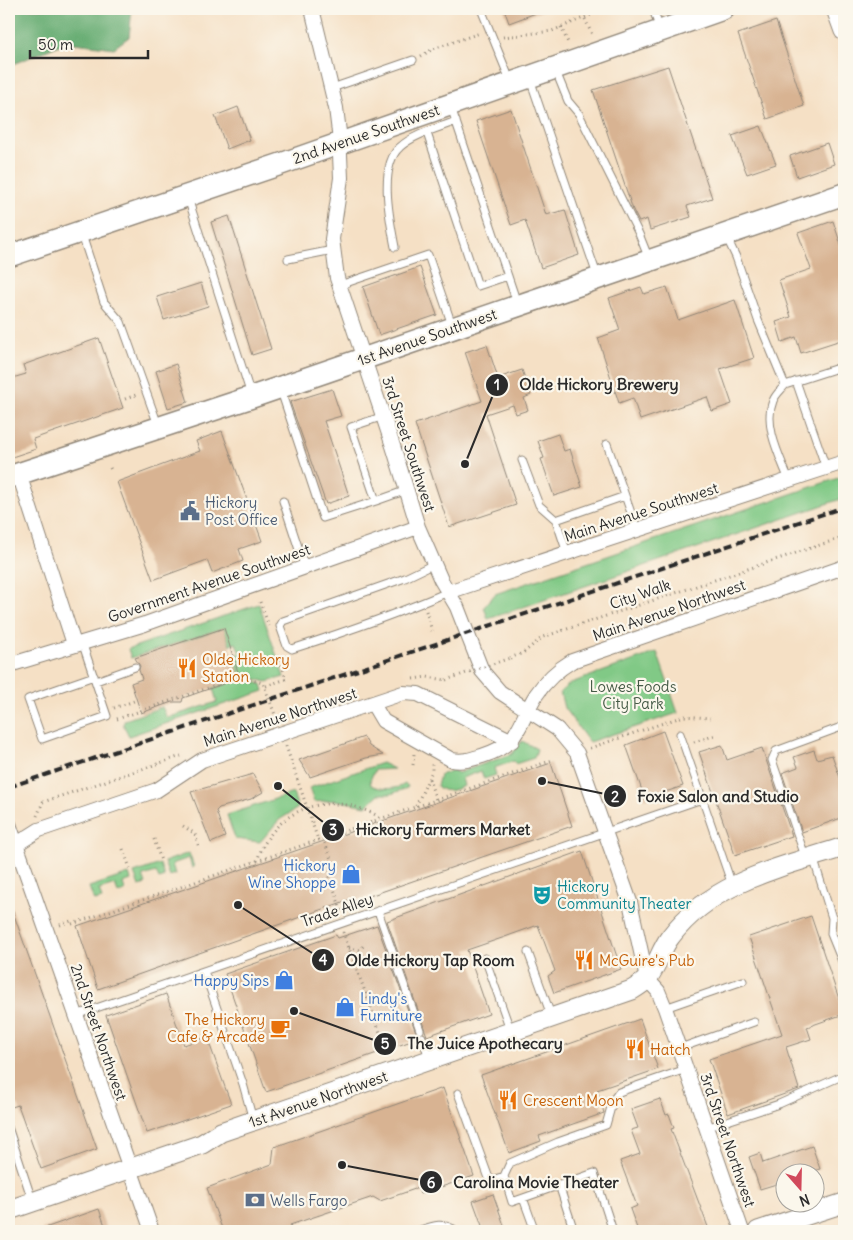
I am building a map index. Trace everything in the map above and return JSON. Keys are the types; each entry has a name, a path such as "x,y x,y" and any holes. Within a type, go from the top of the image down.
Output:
{"main road":[{"name":"2nd Avenue Southwest","path":"9,256 340,143 453,113 520,80 723,9"},
{"name":"1st Avenue Southwest","path":"14,476 280,388 844,194"}],"street":[{"name":"3rd Street Southwest","path":"312,9 332,88 340,143 341,178 333,223 333,250 340,285 384,416 418,528 448,592"},
{"path":"836,9 844,31"},
{"name":"Main Avenue Southwest","path":"448,592 844,462"},
{"path":"14,476 78,643"},
{"name":"Government Avenue Southwest","path":"9,665 145,624 418,528"},
{"name":"Main Avenue Northwest","path":"373,704 383,721 452,760 464,762 497,751 512,741 536,696 556,672 572,661 844,567"},
{"name":"3rd Street Northwest","path":"448,592 457,607 482,671 500,692 529,709 557,729 577,753 630,902 648,979 658,991 680,1048 742,1231"},
{"name":"Main Avenue Northwest","path":"12,846 38,830 157,790 202,760 403,693 418,694 512,741"},
{"name":"2nd Street Northwest","path":"9,824 12,846 76,1015 152,1231"},
{"path":"648,979 671,936 700,907 732,885 844,847"},
{"name":"1st Avenue Northwest","path":"9,1210 202,1144 221,1132 632,990 648,979"},
{"path":"758,1231 844,1203"}],"lane":[{"path":"480,9 492,38 520,80 599,279"},
{"path":"653,9 661,31"},
{"path":"332,88 414,60"},
{"path":"555,68 568,101 578,114 639,234 650,261"},
{"path":"395,246 389,218 387,187 391,159 400,146 427,133 453,113 518,306"},
{"path":"427,133 478,286 508,276"},
{"path":"188,196 252,397"},
{"path":"81,232 104,302 123,327 159,428"},
{"path":"726,236 736,257 758,320 784,385"},
{"path":"288,259 333,250"},
{"path":"340,285 428,255 453,328"},
{"path":"789,480 773,434 770,410 774,398 784,385 842,366 844,383"},
{"path":"796,381 826,468"},
{"path":"280,388 324,518 407,490"},
{"path":"376,500 351,427 384,416"},
{"path":"607,444 637,530"},
{"path":"522,460 539,505 556,520 567,553"},
{"path":"556,520 625,496"},
{"path":"283,501 305,568"},
{"path":"434,564 405,578 282,620 280,626 287,646 292,649 415,607 448,592"},
{"path":"78,643 95,678 107,714 42,738 28,699 95,678 135,667"},
{"path":"844,726 776,751 772,760 832,918 831,934 844,966"},
{"path":"680,734 732,885"},
{"name":"Trade Alley","path":"76,1015 702,799"},
{"path":"378,910 430,1060"},
{"path":"528,952 552,1018"},
{"path":"485,958 511,1032"},
{"path":"204,970 243,1084 253,1121"},
{"path":"665,1008 743,981"},
{"path":"680,1048 754,1022"},
{"path":"613,1231 594,1173 512,1202 504,1176 510,1163 558,1142 606,1125 613,1100 619,1092 687,1069"},
{"path":"706,1128 779,1104 844,1075"},
{"path":"458,1093 490,1182 504,1176"},
{"path":"9,1130 33,1202"},
{"path":"559,1185 574,1231"},
{"path":"523,1198 535,1231"},
{"path":"418,1231 438,1224 448,1226 456,1231"}],"path":[{"path":"492,38 530,35 585,19 605,9"},
{"path":"585,19 596,43"},
{"path":"561,27 571,52"},
{"path":"414,60 433,49 489,30"},
{"name":"City Walk","path":"446,680 522,653 543,638 844,537"},
{"path":"426,611 432,631"},
{"path":"266,686 286,679 283,670"},
{"path":"107,714 118,719 240,677 263,683 266,686 278,723"},
{"path":"107,714 134,701"},
{"path":"590,748 684,716 710,718"},
{"path":"693,743 716,735"},
{"path":"284,741 318,840"},
{"path":"54,927 72,923 553,760"},
{"path":"416,806 431,774"},
{"path":"429,778 436,800"},
{"path":"257,861 262,846 278,825 288,817 307,808 317,805 342,803 367,809 381,818"},
{"path":"183,826 195,834 200,848"},
{"path":"323,838 331,859 330,877 342,913"},
{"path":"154,839 161,861"},
{"path":"123,849 130,871"},
{"path":"342,931 390,1060"},
{"path":"348,947 356,950 364,945"}],"green space":[{"path":"9,9 132,9 129,37 114,48 67,42 9,66"},
{"path":"844,476 844,498 488,619 484,607 495,594"},
{"path":"259,604 284,677 267,682 240,675 234,656 240,653 236,643 230,645 224,628 131,658 128,649"},
{"name":"Lowes Foods City Park","path":"657,652 678,713 589,742 564,708 560,692 571,683"},
{"path":"241,679 262,684 264,691 129,736 123,724 125,720 162,707 167,718 217,702 213,688"},
{"path":"522,741 537,749 534,758 515,764 514,761 494,768 496,775 484,779 481,771 462,778 464,786 453,790 443,790 437,786 440,775 453,770 458,773 512,754"},
{"path":"382,763 394,769 375,770 370,780 371,785 388,789 405,784 408,786 407,788 391,794 379,794 366,806 335,800 314,802 309,788"},
{"path":"293,793 298,808 279,820 260,842 235,839 227,815"},
{"path":"189,853 194,867 192,868 189,858 172,864 175,874 169,876 164,862"},
{"path":"160,864 164,877 159,879 156,872 143,876 146,884 139,886 134,873"},
{"path":"129,874 131,880 123,883 125,891 118,893 115,885 99,890 102,899 94,901 89,887"}],"building":[{"path":"504,9 544,9 544,10 509,23"},
{"path":"776,21 804,106 767,119 738,34"},
{"path":"668,66 712,198 687,206 691,217 650,230 647,219 639,222 633,210 593,90"},
{"path":"238,107 250,140 227,149 215,116"},
{"path":"511,109 546,215 565,210 579,255 541,268 525,220 511,225 476,121"},
{"path":"761,126 776,164 747,174 732,136"},
{"path":"827,143 834,164 797,177 790,156"},
{"path":"229,216 271,349 252,355 211,222"},
{"path":"833,221 844,254 844,339 801,353 796,337 782,342 776,322 791,317 779,280 811,269 798,233"},
{"path":"420,267 437,315 379,335 363,287"},
{"path":"201,283 208,306 164,320 157,297"},
{"path":"641,287 644,294 667,287 678,320 735,300 754,358 720,369 732,404 712,411 707,397 640,420 633,398 619,403 598,338 620,330 609,298"},
{"path":"99,338 123,408 33,439 36,449 9,458 9,379 26,374 23,365"},
{"path":"487,345 498,378 522,370 531,395 524,398 528,410 516,414 513,405 486,414 516,505 449,527 415,424 482,401 465,352"},
{"path":"176,364 188,402 168,408 156,371"},
{"path":"332,389 341,416 324,421 349,496 326,504 290,402"},
{"name":"Hickory Post Office","path":"222,431 262,541 239,549 243,561 212,573 207,560 153,580 117,482 200,451 196,441"},
{"path":"558,434 564,451 570,449 582,487 554,496 541,459 544,458 538,441"},
{"name":"Olde Hickory Station","path":"224,628 240,678 183,698 182,702 172,702 141,713 131,683 142,679 139,670 140,666 135,658"},
{"path":"663,731 683,786 645,799 626,745"},
{"path":"364,737 369,746 383,755 366,758 310,777 299,760"},
{"path":"722,745 727,760 762,748 792,836 735,855 699,752"},
{"path":"814,750 817,759 832,755 844,789 844,817 802,832 782,773 798,767 794,757"},
{"path":"551,763 572,826 352,902 351,899 98,989 77,926"},
{"path":"253,774 263,792 251,799 219,808 216,811 225,837 211,843 191,792"},
{"path":"582,851 621,969 554,993 548,976 555,971 538,925 467,950 489,1014 427,1036 387,921"},
{"path":"9,901 97,1149 41,1169 18,1105 9,1108"},
{"path":"811,916 844,1014 807,1027 811,1039 786,1047 799,1089 728,1114 709,1059 782,1034 749,937"},
{"path":"377,925 417,1039 266,1092 225,974 336,935 338,938"},
{"path":"166,994 184,1045 207,1037 231,1104 147,1133 106,1015"},
{"path":"640,1019 658,1069 597,1090 604,1113 539,1136 541,1141 509,1153 481,1075"},
{"path":"443,1088 474,1176 420,1194 418,1188 380,1201 373,1197 290,1225 293,1231 223,1231 207,1188 272,1164 274,1147"},
{"path":"660,1099 666,1115 669,1114 674,1128 671,1129 708,1227 695,1231 638,1231 630,1209 637,1206 620,1161 640,1154 631,1130 638,1128 631,1109"},
{"path":"812,1146 818,1162 776,1162 776,1184 760,1189 749,1157 760,1153 763,1163"},
{"path":"493,1194 506,1231 484,1231 473,1201"},
{"path":"99,1209 107,1231 42,1231 42,1229"}],"railway":[{"path":"9,787 844,507"}],"place":[{"name":"Olde Hickory Brewery","path":"465,464"},
{"name":"Hickory Post Office","path":"190,511"},
{"name":"Olde Hickory Station","path":"187,668"},
{"name":"Foxie Salon and Studio","path":"542,781"},
{"name":"Hickory Farmers Market","path":"278,786"},
{"name":"Hickory Wine Shoppe","path":"351,874"},
{"name":"Hickory Community Theater","path":"542,895"},
{"name":"Olde Hickory Tap Room","path":"238,905"},
{"name":"McGuire's Pub","path":"584,960"},
{"name":"Happy Sips","path":"284,980"},
{"name":"Lindy's Furniture","path":"345,1007"},
{"name":"The Juice Apothecary","path":"294,1011"},
{"name":"The Hickory Cafe & Arcade","path":"280,1028"},
{"name":"Hatch","path":"635,1049"},
{"name":"Crescent Moon","path":"508,1100"},
{"name":"Carolina Movie Theater","path":"342,1165"},
{"name":"Wells Fargo","path":"255,1200"}]}
